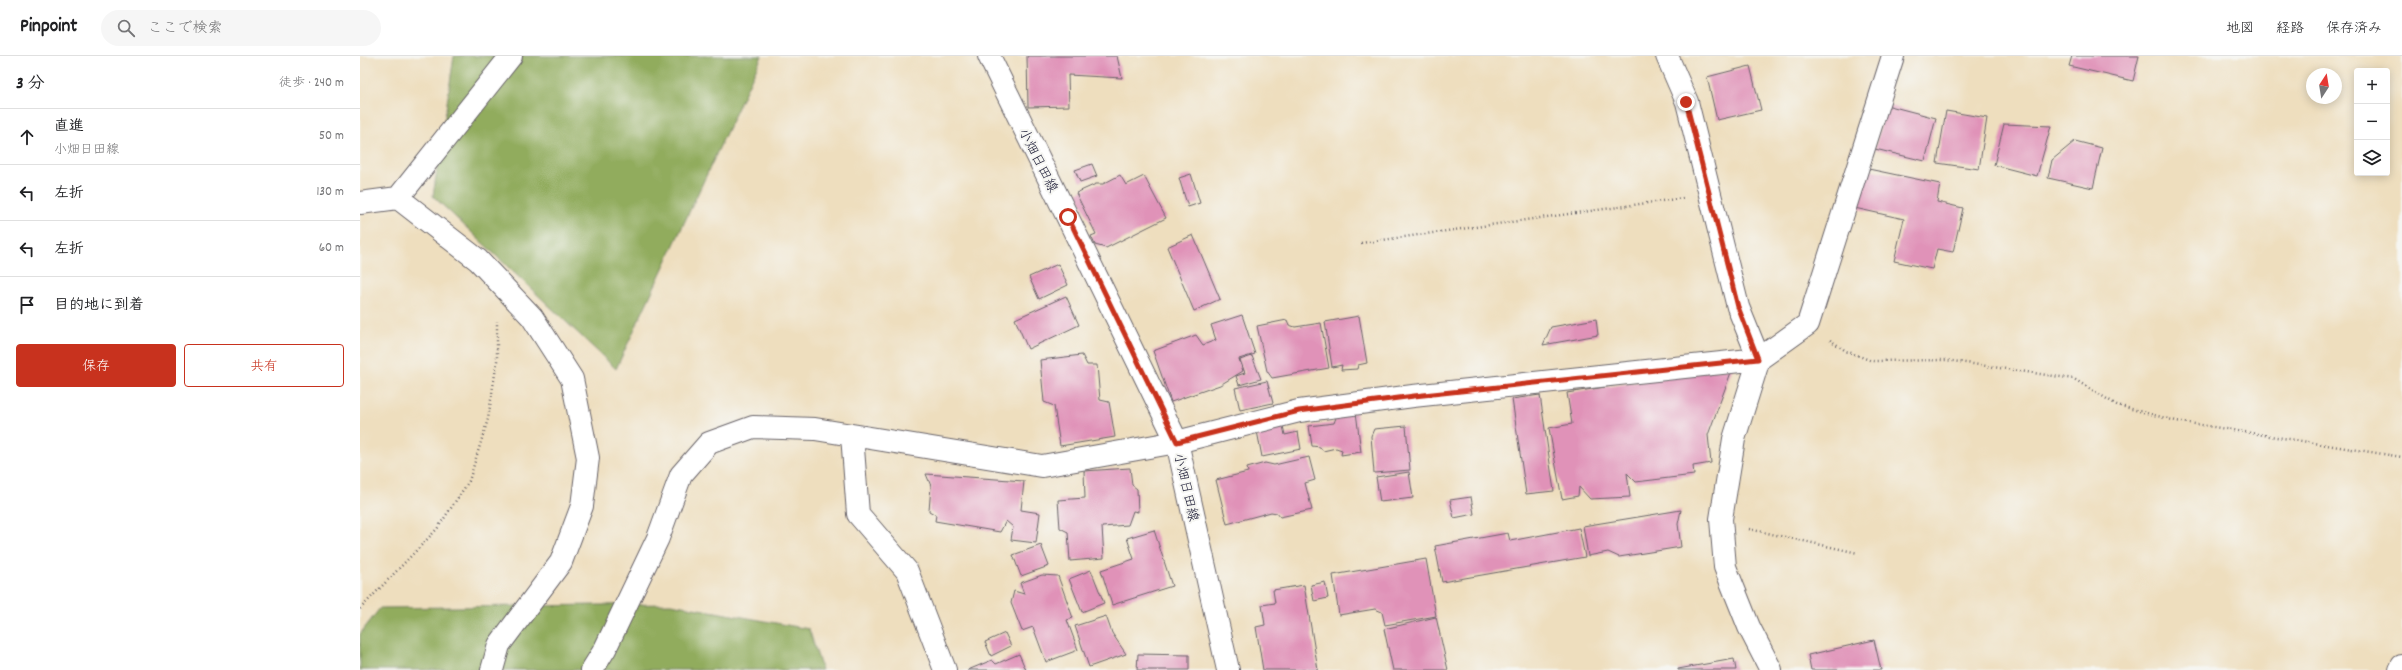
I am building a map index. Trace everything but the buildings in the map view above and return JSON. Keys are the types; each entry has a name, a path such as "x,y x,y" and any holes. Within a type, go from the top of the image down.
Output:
{"street":[{"path":"360,203 398,198 511,56"},
{"name":"小畑日田線","path":"990,56 1177,442 1228,670"},
{"path":"1667,56 1686,102 1738,307 1758,359 1734,439 1721,522 1725,567 1748,627 1771,670"},
{"path":"592,670 605,649 658,538 681,475 709,443 753,427 815,429 1042,466 1177,442 1306,410 1545,381 1758,359 1808,324 1893,56"},
{"path":"398,198 478,260 532,317 572,379 588,458 582,506 561,562 499,646 492,670"},
{"path":"852,436 858,514 907,571 944,670"},
{"path":"2400,670 2402,666"}],"path":[{"path":"1361,243 1710,194"},
{"path":"360,609 438,529 469,481 489,412 497,361 496,314"},
{"path":"1808,324 1846,351 1872,361 1946,360 2074,379 2117,405 2176,421 2402,457"},
{"path":"1721,522 1858,553"}],"green space":[{"path":"454,56 762,56 616,369 433,196"},
{"path":"671,604 809,629 822,670 360,670 360,634 380,608"}],"route":[{"path":"1068,217 1177,442 1299,411 1600,374 1758,359 1738,307 1686,102"}]}
